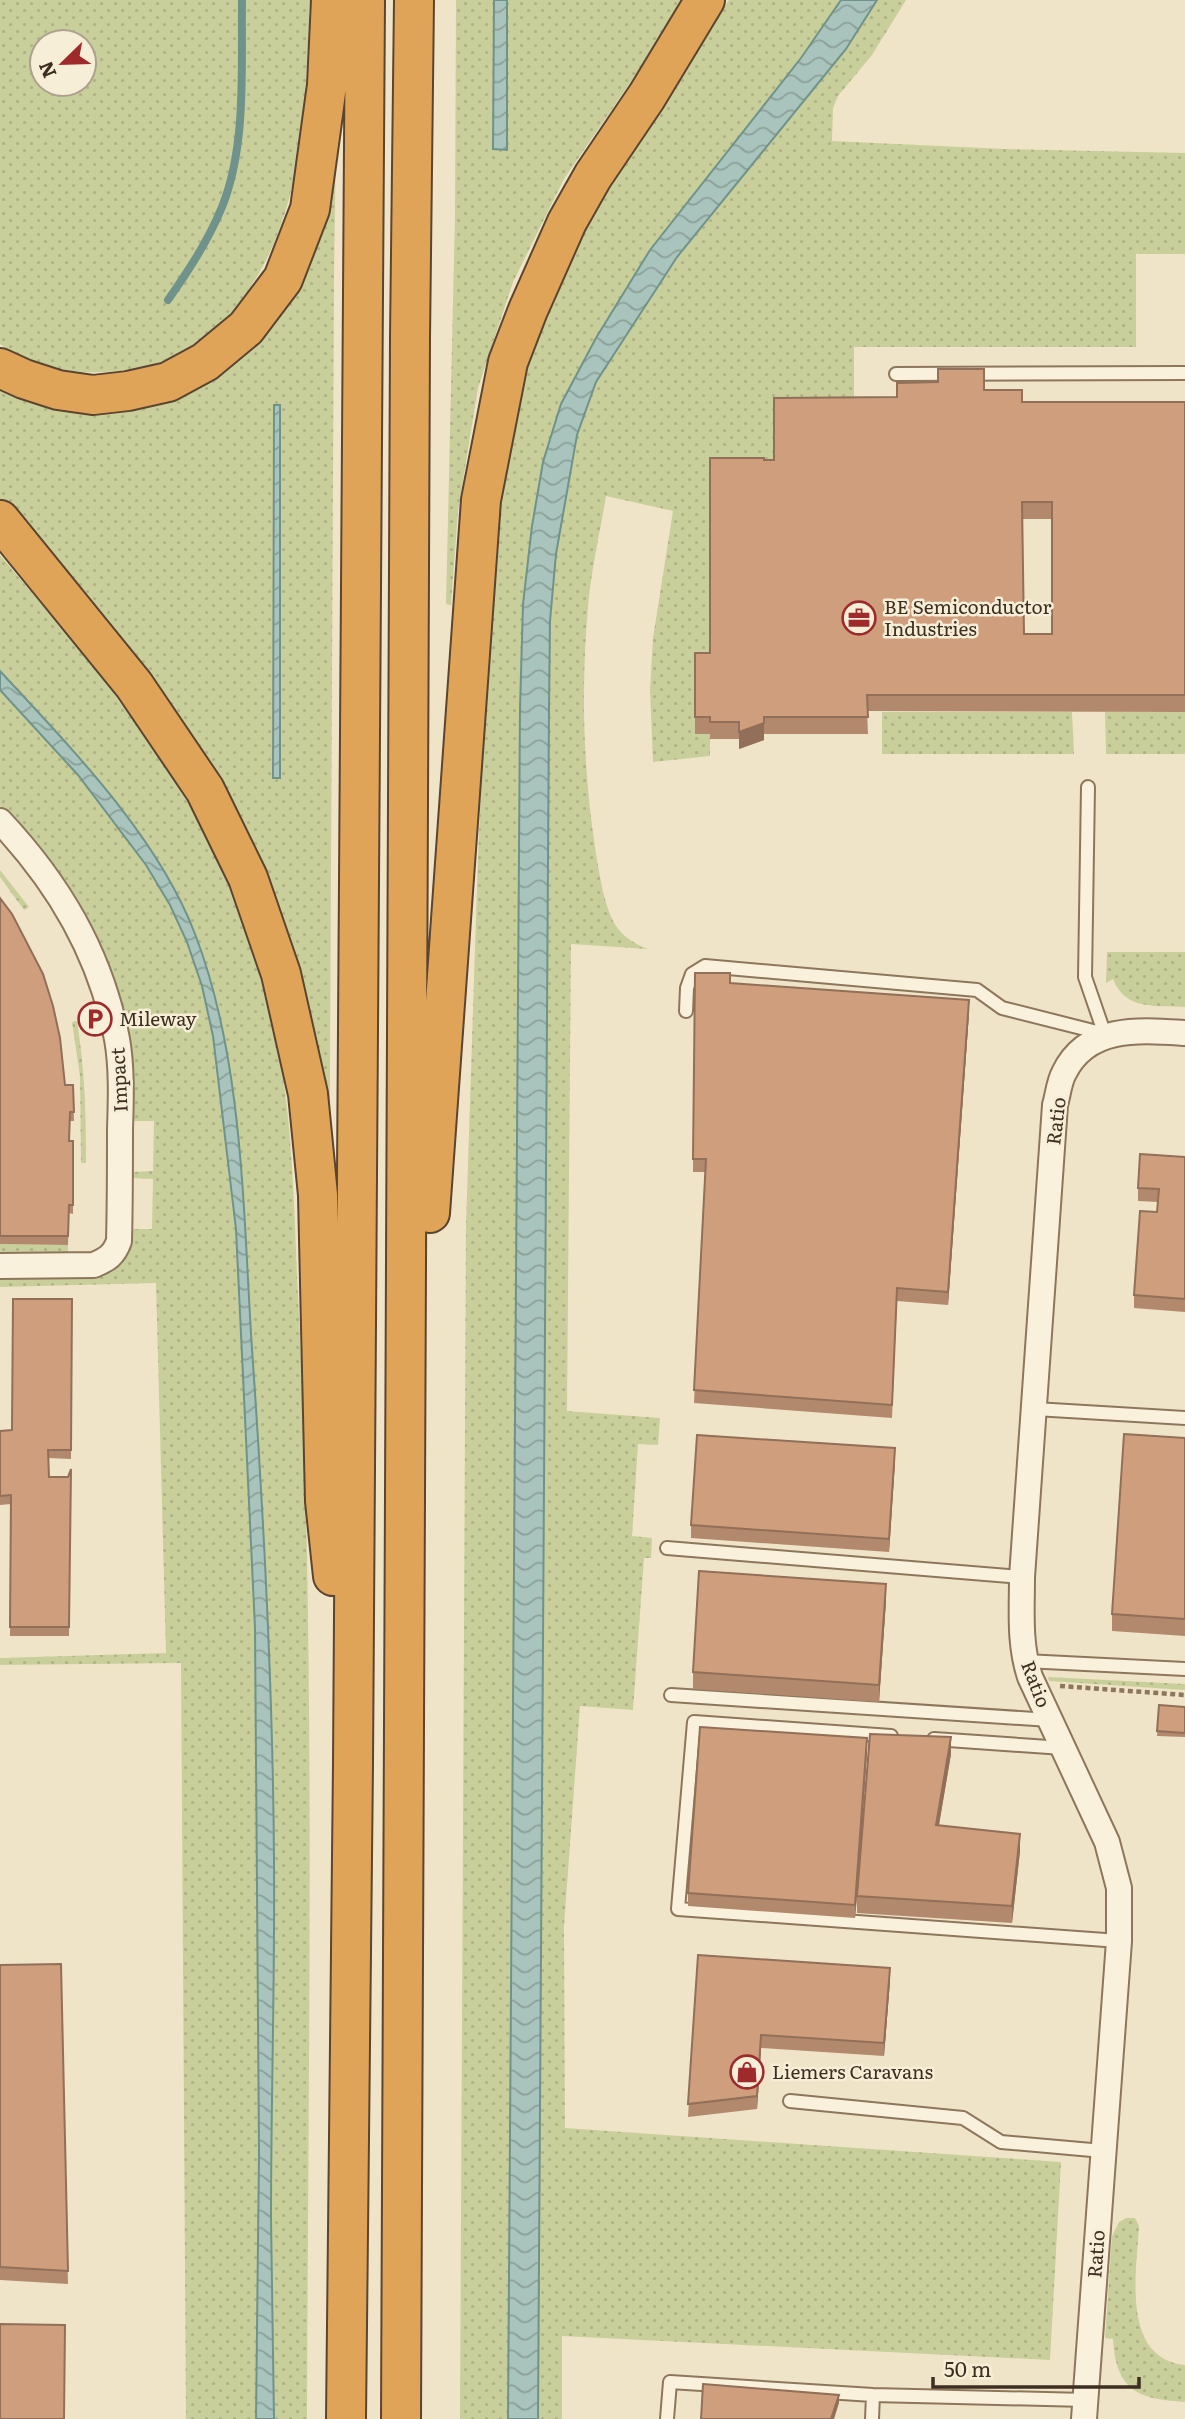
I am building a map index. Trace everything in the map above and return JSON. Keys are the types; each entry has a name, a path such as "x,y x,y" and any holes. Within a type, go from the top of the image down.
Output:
{"highway":[{"path":"0,368 58,390 93,395 128,391 168,382 205,362 246,328 283,279 310,209 327,85 331,0"},
{"path":"346,2419 365,0"},
{"path":"401,2419 410,338 414,0"},
{"path":"405,1574 475,573 481,500 493,434 508,362 567,222 593,176 647,96 705,0"},
{"path":"0,520 134,685 205,790 248,878 281,974 308,1094 318,1195 325,1501 353,1763"}],"street":[{"name":"Impact","path":"0,821 48,876 64,900 93,961 105,992 117,1040 121,1097 119,1241 115,1253 94,1265 0,1266"},
{"name":"Ratio","path":"1085,2409 1119,1941 1119,1888 1107,1842 1049,1720 1025,1661 1022,1638 1022,1577 1055,1105 1063,1073 1080,1051 1105,1035 1145,1030 1185,1033"}],"lane":[{"path":"896,374 1185,373"},
{"path":"1088,787 1085,977 1105,1035"},
{"path":"686,1011 687,988 692,974 705,966 977,990 1002,1008 1105,1035"},
{"path":"1035,1409 1185,1418"},
{"path":"667,1548 1022,1577"},
{"path":"1025,1661 1185,1669"},
{"path":"671,1695 1049,1720"},
{"path":"899,1736 694,1722 678,1909 1119,1941"},
{"path":"926,1738 1063,1748"},
{"path":"790,2101 962,2118 1000,2142 1103,2151"},
{"path":"667,2419 670,2382 1085,2409"},
{"path":"872,2419 873,2395"}],"path":[{"path":"1034,1684 1185,1695"}],"green space":[{"path":"0,0 310,0 303,124 288,204 256,279 231,313 208,335 182,352 137,369 73,371 43,365 0,344"},
{"path":"456,0 687,0 564,179 513,282 478,388 458,511 451,605 446,604 455,215"},
{"path":"729,0 841,0 801,58 650,250 596,338 543,462 523,604 520,708 508,2419 460,2419 466,1225 490,587 500,482 525,362 564,264 653,112"},
{"path":"877,0 906,0 872,55 838,96 833,108 832,141 1005,149 1185,153 1185,254 1136,254 1136,347 854,347 854,415 774,477 710,669 695,733 710,734 710,756 653,762 650,690 653,638 673,511 606,496 591,579 586,637 584,727 588,787 598,865 612,919 623,934 648,949 571,944 567,1411 660,1418 658,1445 638,1444 632,1536 652,1538 651,1558 644,1558 633,1710 580,1706 564,1927 565,2128 1061,2162 1050,2360 562,2336 562,2419 538,2419 549,707 550,621 556,554 577,435 596,382 677,257 845,49"},
{"path":"336,137 329,1272 275,923 0,505 0,383 12,389 229,359"},
{"path":"0,555 94,668 179,787 224,874 241,917 263,983 279,1051 290,1135 306,1509 310,1851 307,2419 186,2419 181,1663 0,1665 0,1658 166,1653 156,1283 0,1287 0,1278 81,1276 109,1270 117,1265 131,1229 152,1229 153,1179 131,1178 131,1172 153,1171 154,1121 132,1121 110,971 93,927 81,904 50,860 0,806"},
{"path":"882,712 1072,712 1074,754 882,754"},
{"path":"1105,712 1185,712 1185,754 1106,754"},
{"path":"0,870 29,907 24,910 0,877"},
{"path":"1107,952 1185,952 1185,1007 1153,1006 1125,997 1113,979 1106,983"},
{"path":"77,1021 85,1092 86,1163 81,1163 80,1076 72,1022"},
{"path":"0,1244 68,1245 68,1252 0,1253"},
{"path":"1048,1677 1185,1684 1185,1690 1049,1681"},
{"path":"1126,2218 1135,2218 1139,2226 1136,2287 1141,2330 1150,2347 1164,2359 1185,2365 1185,2402 1154,2398 1132,2389 1119,2370 1113,2339 1105,2338 1112,2236 1119,2222"}],"water":[{"path":"494,0 507,0 507,150 493,149"},
{"path":"841,0 877,0 846,49 677,257 596,382 577,435 556,554 550,621 549,707 538,2419 508,2419 520,708 523,604 532,526 543,462 561,404 596,338 650,250 801,58"},
{"path":"274,405 280,405 280,778 273,778"},
{"path":"0,671 110,794 159,862 195,934 211,983 232,1086 243,1192 270,1669 274,1906 271,2218 274,2419 256,2419 259,2152 255,1628 236,1229 213,1036 202,986 187,942 170,905 146,865 78,775 0,690"}],"building":[{"path":"938,369 984,369 984,390 1022,390 1022,402 1185,402 1185,695 867,695 868,717 764,717 764,723 739,732 739,722 710,722 710,717 695,717 695,653 710,653 710,458 774,460 774,398 897,397 897,383 938,382","holes":["1022,502 1052,502 1052,634 1024,634"]},
{"path":"0,898 12,914 43,974 60,1038 65,1085 73,1085 74,1112 70,1112 69,1141 73,1141 73,1205 69,1205 68,1236 0,1236"},
{"path":"695,973 730,973 730,983 969,1000 948,1292 897,1288 892,1405 694,1390 706,1159 693,1159"},
{"path":"1140,1154 1185,1157 1185,1299 1134,1295 1140,1211 1157,1212 1159,1189 1138,1188"},
{"path":"13,1299 72,1299 71,1450 48,1450 49,1477 68,1477 71,1469 69,1627 10,1627 11,1495 0,1496 0,1431 12,1430"},
{"path":"1124,1434 1185,1438 1185,1619 1112,1614"},
{"path":"697,1435 895,1448 889,1539 691,1525"},
{"path":"699,1571 886,1584 879,1685 693,1672"},
{"path":"1159,1705 1185,1707 1185,1733 1157,1731"},
{"path":"700,1727 867,1738 855,1905 688,1893"},
{"path":"870,1734 951,1737 936,1825 1020,1834 1012,1906 857,1896"},
{"path":"698,1955 890,1968 884,2043 761,2035 757,2096 688,2104"},
{"path":"61,1964 68,2271 0,2267 0,1965"},
{"path":"0,2324 65,2325 64,2419 0,2419"},
{"path":"703,2384 839,2395 831,2419 701,2419"}],"waterway":[{"path":"168,300 211,232 230,183 236,158 241,105 242,0"}],"place":[{"name":"BE Semiconductor Industries","path":"859,618"},
{"name":"Mileway","path":"95,1019"},
{"name":"Liemers Caravans","path":"747,2072"}]}
